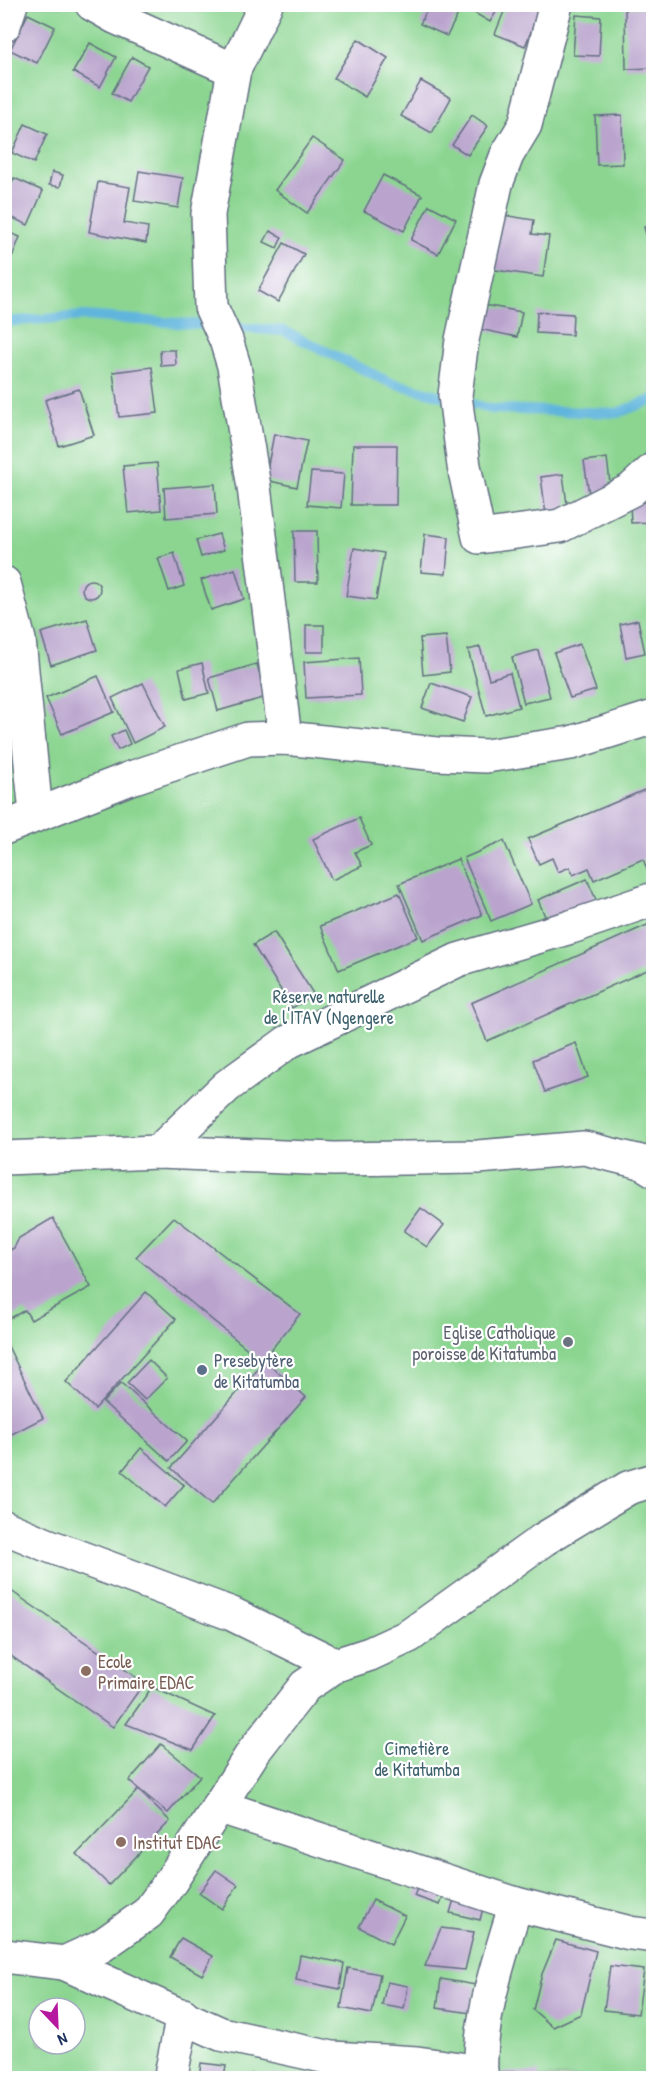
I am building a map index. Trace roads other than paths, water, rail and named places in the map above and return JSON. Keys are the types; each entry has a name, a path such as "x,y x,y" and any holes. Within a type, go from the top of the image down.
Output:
{"street":[{"path":"4,25 11,4"},
{"path":"93,4 115,17 234,70"},
{"path":"266,4 234,70 208,213 211,307 226,340 234,366 254,487 285,738"},
{"path":"556,4 525,125 507,155 496,184 462,340 455,395 464,465 479,537 560,526 631,490 654,469"},
{"path":"4,583 19,640 36,814"},
{"path":"4,828 128,779 248,739 285,738 437,754 486,756 571,743 654,717"},
{"path":"158,1152 227,1086 288,1042 458,960 571,927 654,899"},
{"path":"4,1158 158,1152 346,1159 478,1158 584,1148 641,1162 654,1170"},
{"path":"64,1963 101,1946 148,1913 254,1751 305,1686 336,1665 370,1654 409,1636 544,1539 628,1488 654,1480"},
{"path":"4,1527 232,1614 336,1665"},
{"path":"218,1806 516,1904 630,1933 654,1936"},
{"path":"4,1956 64,1963 221,2034 332,2058 417,2063 481,2075 480,2054 486,2011 516,1904"},
{"path":"171,2079 183,2015"}],"waterway":[{"path":"4,322 84,316 284,331 389,382 491,409 617,413 654,399"}],"place":[{"name":"Eglise Catholique poroisse de Kitatumba","path":"568,1342"},
{"name":"Presebytère de Kitatumba","path":"202,1370"},
{"name":"Ecole Primaire EDAC","path":"86,1671"},
{"name":"Institut EDAC","path":"121,1842"}],"park label":[{"name":"Réserve naturelle de l'ITAV (Ngengere","path":"329,1006"},
{"name":"Cimetière de Kitatumba","path":"417,1758"}]}
